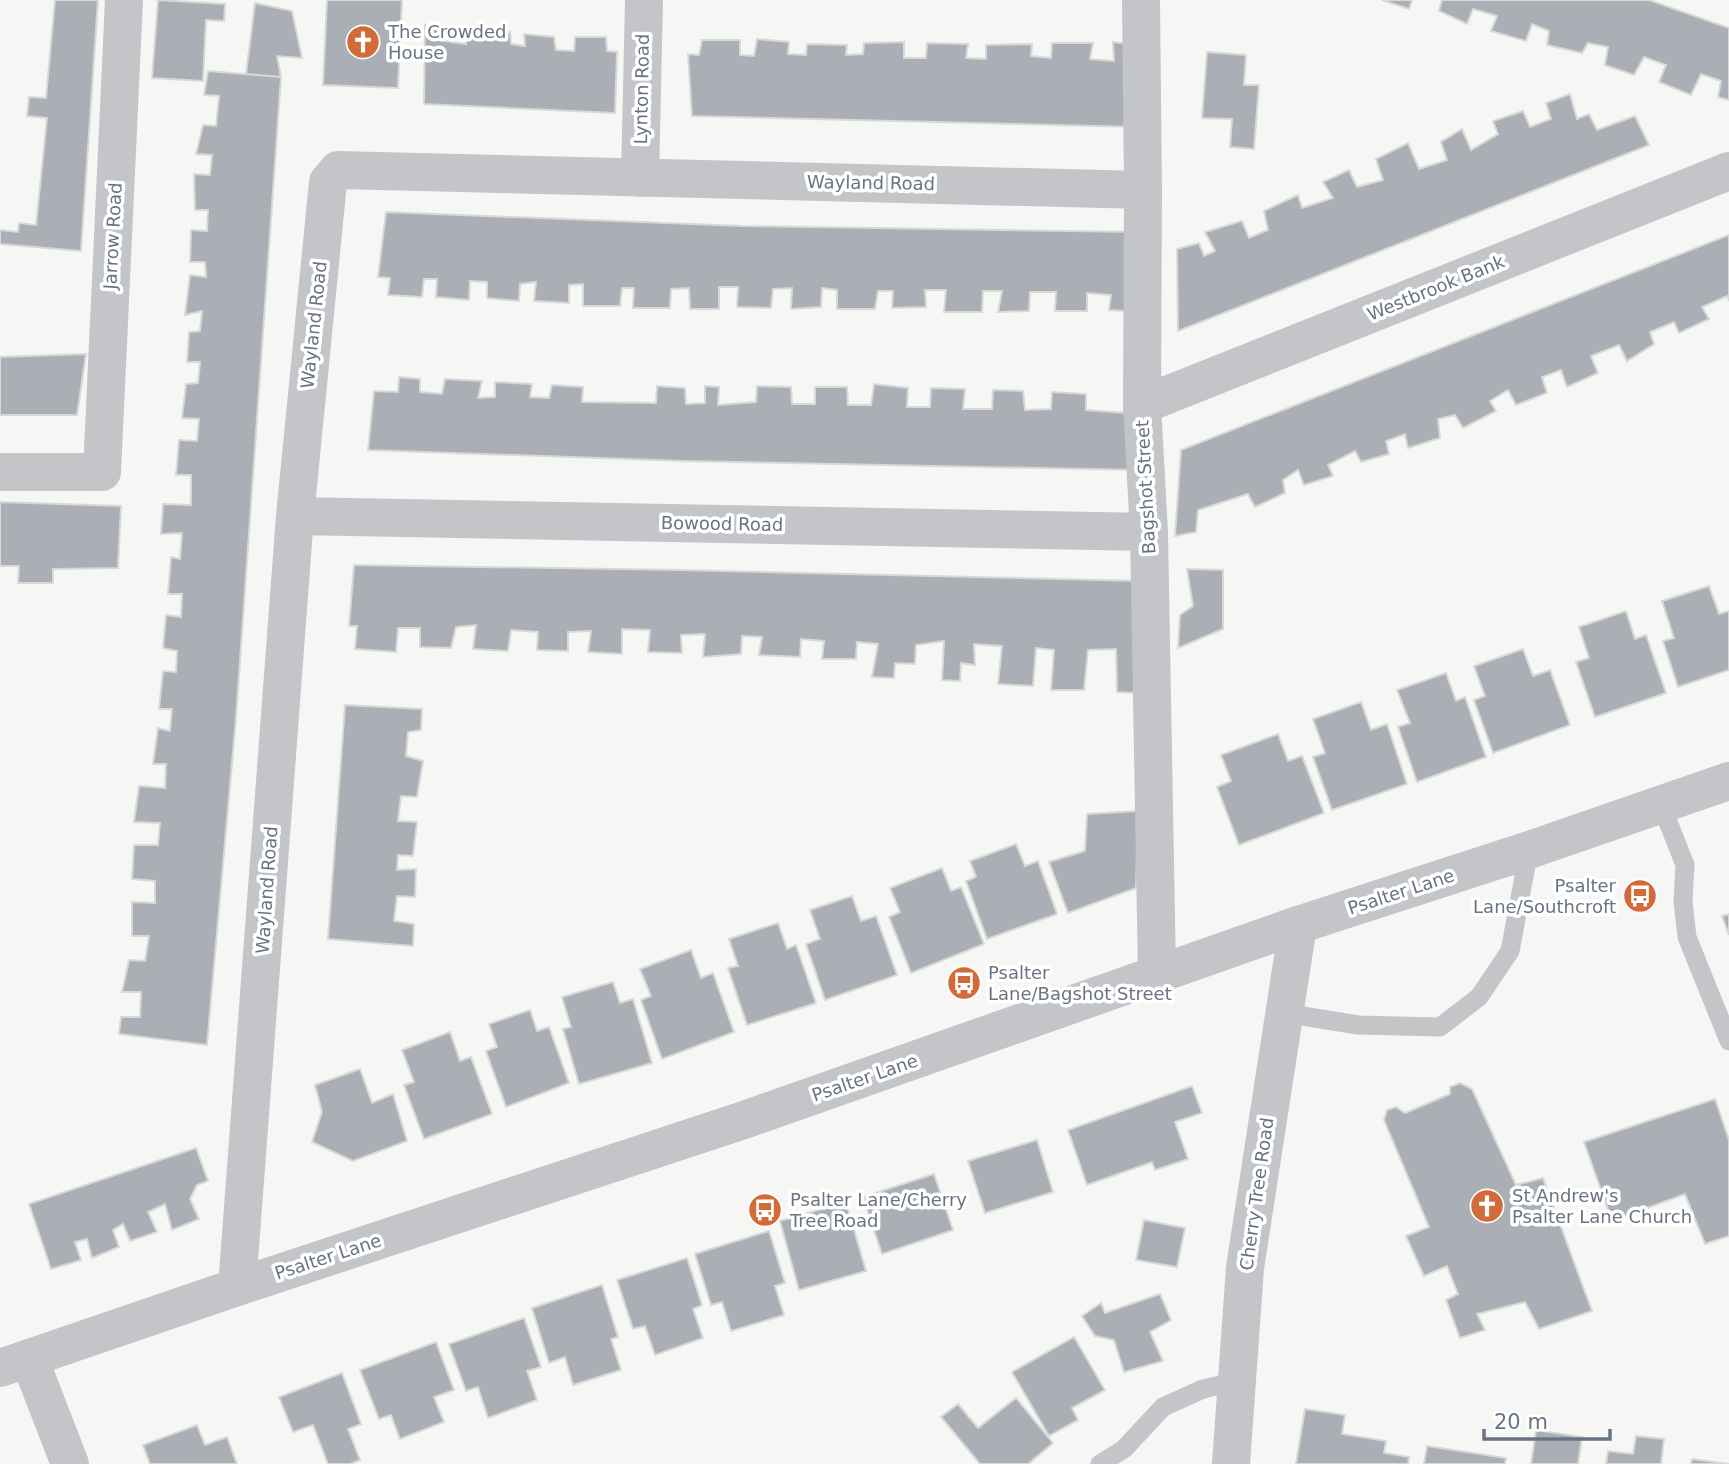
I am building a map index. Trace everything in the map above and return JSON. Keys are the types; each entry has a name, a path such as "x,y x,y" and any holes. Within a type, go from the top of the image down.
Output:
{"street":[{"name":"Jarrow Road","path":"0,472 102,472 124,0"},
{"name":"Lynton Road","path":"640,178 644,0"},
{"name":"Bagshot Street","path":"1141,0 1142,405 1149,532 1157,974"},
{"name":"Wayland Road","path":"237,1287 295,516 328,182 338,170 1143,190"},
{"name":"Westbrook Bank","path":"1142,405 1729,171"},
{"name":"Bowood Road","path":"295,516 1149,532"},
{"name":"Psalter Lane","path":"14,1363 744,1120 1298,925 1729,782"},
{"name":"Cherry Tree Road","path":"1231,1464 1245,1268 1298,925"},
{"path":"14,1363 70,1464"}],"lane":[{"path":"1661,804 1685,865 1683,901 1687,937 1729,1041"},
{"path":"1283,1013 1357,1025 1440,1027 1479,997 1510,951 1529,850"},
{"path":"1100,1464 1124,1449 1163,1408 1203,1388 1237,1381"}],"building":[{"path":"55,0 98,0 81,251 0,244 0,230 18,232 19,223 36,225 47,118 27,116 29,97 46,98"},
{"path":"158,0 225,4 224,21 206,20 203,81 152,78"},
{"name":"The Crowded House","path":"327,0 402,0 398,88 323,85"},
{"path":"1382,0 1412,0 1409,9"},
{"path":"1442,0 1649,0 1729,28 1729,100 1718,97 1721,81 1701,74 1691,95 1659,82 1666,65 1644,57 1634,75 1605,65 1608,47 1588,43 1582,53 1547,45 1549,31 1532,24 1526,41 1491,31 1497,16 1473,9 1467,24 1439,11"},
{"path":"255,3 292,11 302,58 277,56 281,77 246,74"},
{"path":"425,25 445,27 444,41 466,44 467,33 510,32 511,44 525,46 524,34 554,37 556,50 574,51 575,37 606,37 607,51 617,52 615,113 424,104"},
{"path":"757,39 789,42 788,54 806,55 807,44 847,45 846,55 863,54 864,43 904,42 904,58 926,58 927,43 968,44 966,58 986,59 986,45 1032,44 1031,56 1051,58 1052,43 1093,43 1090,59 1114,61 1113,42 1134,45 1137,127 692,116 688,54 699,55 702,40 740,40 740,55 754,56"},
{"path":"1207,52 1246,55 1244,85 1259,85 1254,149 1230,147 1232,119 1202,118"},
{"path":"208,71 281,77 236,718 207,1045 119,1034 121,1017 140,1017 141,992 122,992 129,960 145,961 149,936 132,936 132,902 155,903 155,881 132,879 134,845 158,845 160,823 134,822 139,786 165,788 166,764 153,764 158,728 170,731 172,709 159,709 163,671 176,672 177,651 163,648 166,615 181,617 182,594 168,594 171,557 180,559 182,533 161,534 163,504 191,505 191,475 176,475 179,440 197,441 199,419 182,418 186,384 198,383 200,362 187,362 189,332 200,331 202,311 185,315 190,275 206,277 205,262 190,262 191,230 207,231 208,210 195,210 194,174 210,175 212,155 196,154 203,125 216,126 219,96 204,95"},
{"path":"1570,94 1577,119 1589,114 1597,130 1635,116 1649,145 1178,331 1177,249 1199,243 1204,256 1215,251 1205,232 1242,221 1249,238 1268,230 1264,211 1298,195 1302,208 1333,198 1323,182 1349,170 1357,187 1383,180 1376,159 1408,143 1419,169 1447,160 1441,142 1462,129 1471,150 1498,134 1493,121 1523,111 1530,127 1551,119 1546,103"},
{"path":"386,212 742,226 1137,232 1126,311 1109,310 1111,295 1087,293 1087,311 1055,311 1056,292 1030,292 1029,311 998,312 1002,291 983,291 982,312 944,312 946,290 925,290 926,307 892,308 893,291 878,291 875,309 837,309 837,290 822,288 821,307 791,309 792,288 773,289 771,308 737,307 738,287 719,287 719,309 690,309 689,288 671,289 670,308 633,308 634,288 622,288 620,306 583,306 583,284 569,285 569,303 534,301 536,282 520,284 519,301 487,298 487,282 470,281 469,300 436,297 437,279 424,279 422,297 388,295 390,278 378,277"},
{"path":"1729,235 1729,301 1727,296 1702,307 1709,319 1679,333 1674,322 1650,332 1654,344 1627,361 1619,345 1591,356 1598,373 1567,387 1561,370 1542,377 1547,393 1516,405 1508,390 1490,401 1496,411 1463,428 1455,415 1438,419 1440,438 1408,448 1405,434 1386,441 1389,454 1361,462 1355,451 1328,465 1333,476 1304,485 1298,470 1283,480 1285,493 1255,507 1248,494 1198,510 1196,532 1175,536 1181,450"},
{"path":"86,354 77,415 0,415 0,357"},
{"path":"399,377 420,379 420,392 442,394 445,379 482,381 478,398 495,397 495,382 532,384 530,397 549,398 552,385 583,387 582,402 656,403 657,386 685,388 686,404 705,403 705,386 719,387 718,405 756,402 757,386 791,387 792,404 815,404 815,387 847,387 848,405 871,405 874,384 908,388 907,407 930,407 931,388 965,389 963,409 992,409 993,390 1023,391 1025,410 1051,409 1052,392 1086,394 1086,410 1140,414 1137,470 684,461 368,450 374,391 398,392"},
{"path":"0,502 121,506 118,568 53,569 53,583 18,583 19,566 0,566"},
{"path":"354,565 1141,581 1137,693 1117,692 1116,649 1088,650 1084,690 1051,690 1054,650 1036,648 1033,686 998,684 1002,646 974,644 975,665 961,663 960,681 942,680 944,641 916,645 915,664 895,663 894,678 872,677 878,644 857,642 856,659 822,659 824,641 801,639 800,657 759,655 762,637 742,636 741,654 703,657 705,634 681,635 682,653 648,652 650,630 622,629 622,654 588,652 591,631 568,632 568,651 537,650 538,632 511,630 508,651 473,649 476,625 456,627 451,648 420,647 420,628 398,628 396,652 355,649 357,626 349,626"},
{"path":"1187,569 1223,570 1223,629 1178,648 1180,615 1193,606"},
{"path":"1709,586 1719,614 1729,611 1729,670 1678,687 1663,641 1674,638 1662,601"},
{"path":"1626,611 1635,639 1646,635 1666,693 1595,717 1576,662 1589,658 1579,627"},
{"path":"1523,649 1533,676 1550,670 1570,725 1493,753 1474,700 1485,696 1474,666"},
{"path":"1446,673 1456,701 1465,697 1486,757 1417,782 1398,727 1410,723 1397,690"},
{"path":"1361,702 1371,730 1387,724 1407,784 1332,810 1313,757 1325,753 1313,719"},
{"path":"345,705 422,709 421,730 408,732 406,756 423,761 417,797 401,796 398,821 417,822 413,856 398,855 397,870 416,869 415,897 397,896 394,921 414,924 413,946 328,939"},
{"path":"1278,734 1288,761 1302,756 1324,813 1239,845 1217,787 1231,781 1221,755"},
{"path":"1138,811 1136,888 1068,913 1049,862 1085,851 1087,814"},
{"path":"1016,844 1025,866 1038,861 1057,914 987,939 966,881 976,877 970,861"},
{"path":"942,868 951,891 961,887 984,944 911,973 889,917 900,912 890,888"},
{"path":"852,896 861,921 876,916 897,975 825,1000 806,944 820,939 810,910"},
{"path":"1729,914 1729,935 1722,916"},
{"path":"778,923 787,949 796,945 816,1003 747,1025 728,968 738,966 729,939"},
{"path":"691,950 701,978 713,973 734,1032 662,1059 641,1000 651,996 640,969"},
{"path":"613,982 620,1003 633,999 652,1063 579,1084 563,1029 571,1027 562,997"},
{"path":"530,1010 537,1031 549,1027 569,1083 506,1107 486,1051 497,1047 489,1024"},
{"path":"450,1032 460,1061 471,1057 492,1114 424,1139 404,1085 414,1082 402,1050"},
{"path":"360,1069 372,1103 393,1094 407,1141 353,1161 312,1142 322,1112 315,1085"},
{"name":"St Andrew's Psalter Lane Church","path":"1460,1083 1472,1089 1516,1185 1543,1178 1592,1311 1539,1329 1525,1302 1477,1314 1485,1330 1460,1338 1446,1300 1458,1294 1447,1266 1424,1276 1406,1236 1429,1227 1384,1120 1387,1110 1396,1107 1405,1113 1450,1094 1450,1087"},
{"path":"1192,1086 1202,1113 1175,1122 1188,1159 1155,1170 1152,1162 1087,1185 1068,1130"},
{"path":"1715,1099 1729,1140 1729,1236 1705,1244 1685,1194 1612,1221 1584,1142"},
{"path":"1037,1140 1053,1192 985,1213 968,1161"},
{"path":"196,1148 208,1181 197,1185 190,1199 199,1219 172,1230 165,1204 148,1212 157,1232 130,1241 123,1224 113,1230 119,1247 92,1258 87,1239 75,1242 81,1260 51,1269 29,1204"},
{"path":"934,1174 953,1230 882,1254 863,1197"},
{"path":"846,1202 866,1271 799,1290 780,1221"},
{"path":"1144,1220 1185,1228 1177,1267 1136,1260"},
{"path":"769,1231 785,1283 775,1286 784,1315 731,1331 722,1302 711,1305 695,1254"},
{"path":"687,1258 702,1305 693,1309 703,1338 655,1355 645,1326 633,1329 617,1280"},
{"path":"602,1285 618,1337 611,1339 621,1370 573,1385 565,1357 549,1363 532,1308"},
{"path":"1160,1294 1171,1320 1150,1332 1163,1361 1124,1372 1114,1340 1095,1336 1082,1316 1101,1303 1105,1313"},
{"path":"524,1318 541,1367 527,1371 537,1400 488,1418 478,1387 466,1391 449,1344"},
{"path":"1074,1337 1105,1390 1072,1408 1078,1420 1049,1436 1012,1372"},
{"path":"436,1342 454,1390 434,1397 444,1422 400,1439 391,1415 379,1419 360,1370"},
{"path":"342,1373 361,1424 348,1429 360,1460 350,1464 328,1464 313,1425 293,1432 279,1397"},
{"path":"1016,1398 1053,1443 1028,1464 980,1464 941,1417 958,1404 978,1428"},
{"path":"1305,1409 1345,1415 1342,1434 1386,1441 1384,1453 1409,1457 1408,1464 1296,1464"},
{"path":"197,1425 205,1445 227,1437 237,1464 150,1464 143,1445"},
{"path":"1536,1430 1582,1437 1578,1464 1531,1464"},
{"path":"1636,1436 1664,1439 1661,1464 1606,1464 1608,1451 1633,1454"},
{"path":"1427,1446 1506,1458 1505,1464 1424,1464"},
{"path":"1692,1459 1729,1464 1691,1464"}],"place":[{"name":"The Crowded House","path":"363,42"},
{"name":"Psalter Lane/Southcroft","path":"1640,896"},
{"name":"Psalter Lane/Bagshot Street","path":"964,983"},
{"name":"St Andrew's Psalter Lane Church","path":"1487,1206"},
{"name":"Psalter Lane/Cherry Tree Road","path":"765,1210"}]}
